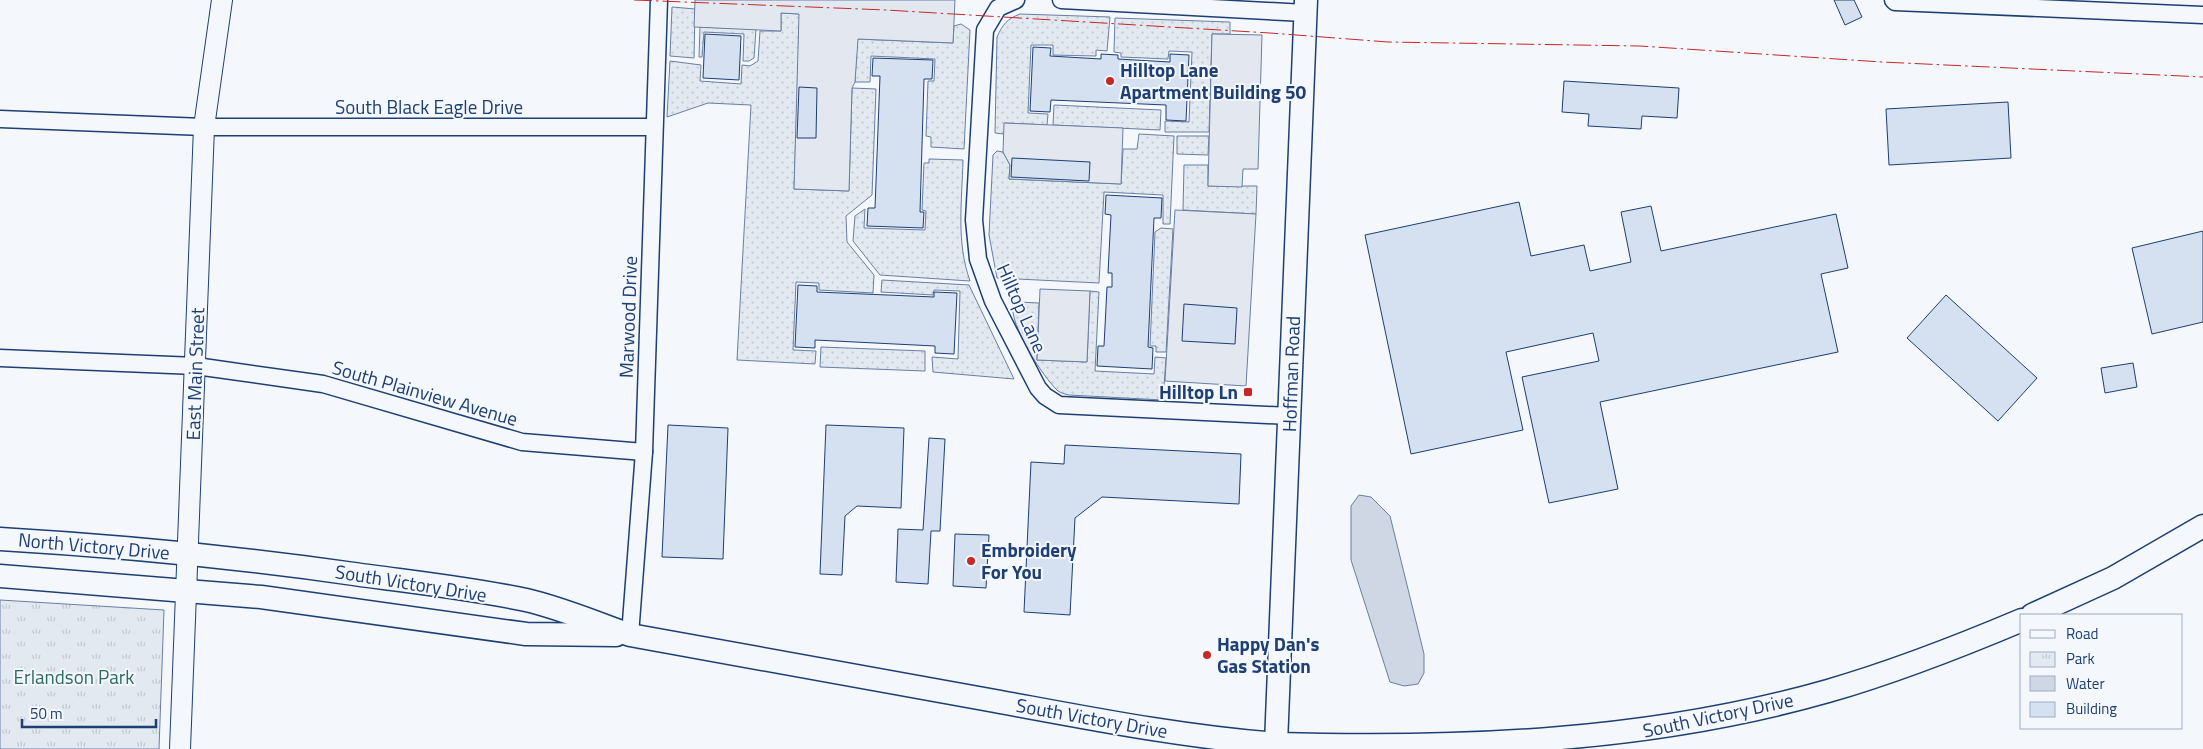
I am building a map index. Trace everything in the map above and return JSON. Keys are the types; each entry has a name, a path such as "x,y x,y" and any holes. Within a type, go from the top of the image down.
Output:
{"main road":[{"name":"Hoffman Road","path":"1276,746 1306,7"},
{"path":"2034,614 2113,578 2203,526"},
{"name":"North Victory Drive","path":"0,539 188,554"},
{"name":"South Victory Drive","path":"188,554 307,567 526,600 570,613 630,635"},
{"name":"North Victory Drive","path":"0,576 186,590"},
{"name":"South Victory Drive","path":"186,590 261,597 526,634 630,635 1156,730 1276,746 1374,748 1484,747 1589,738 1649,730 1758,709 1829,691 1938,654 2020,621"}],"street":[{"name":"East Main Street","path":"180,749 204,127 222,0"},
{"name":"Marwood Drive","path":"630,635 644,452 658,0"},
{"name":"Hilltop Lane","path":"1016,0 998,8 985,30 974,220 978,259 994,301 1038,388 1045,396 1059,405 1289,416"},
{"path":"1061,0 1306,7"},
{"path":"1894,0 1895,2 2203,15"},
{"name":"South Black Eagle Drive","path":"0,119 204,127 654,127"},
{"name":"South Plainview Avenue","path":"0,358 196,366 323,384 522,442 644,452"}],"green space":[{"path":"672,7 695,9 694,58 670,56"},
{"path":"781,13 800,14 794,189 849,191 852,88 876,89 872,195 846,216 847,242 874,275 873,293 819,290 819,283 796,282 793,350 816,351 815,364 737,360 751,105 708,103 667,117 670,61 701,65 700,81 741,84 742,65 750,66 758,61 760,31 781,31"},
{"path":"1020,14 1110,17 1107,51 1096,50 1096,56 1053,55 1053,45 1031,45 1028,113 1048,114 1047,125 1005,123 1004,134 995,133 997,37 1006,22"},
{"path":"1115,18 1230,22 1230,34 1212,34 1209,132 1165,132 1165,121 1189,122 1192,52 1169,51 1168,59 1121,57 1121,53 1114,52"},
{"path":"961,24 970,30 964,149 931,147 931,137 926,136 928,81 934,81 935,59 871,56 870,82 855,82 857,39 953,43 954,26"},
{"path":"700,27 756,29 754,58 749,61 743,61 744,34 704,32 702,57 699,57"},
{"path":"1054,105 1161,110 1160,130 1053,125"},
{"path":"1139,134 1174,136 1170,224 1163,224 1163,195 1104,192 1099,283 997,278 989,235 993,155 997,151 1003,152 1010,165 1009,179 1121,184 1123,149 1137,149"},
{"path":"1177,136 1209,136 1208,155 1177,154"},
{"path":"929,159 963,160 961,236 970,281 880,275 853,241 855,216 865,209 864,228 925,230 926,211 922,210 924,163 929,163"},
{"path":"1184,165 1208,165 1208,186 1257,186 1256,214 1183,210"},
{"path":"1161,228 1173,229 1166,352 1156,352 1156,346 1150,346 1155,232"},
{"path":"882,280 969,285 1014,379 933,372 932,357 958,359 960,291 934,290 933,295 881,292"},
{"path":"1090,291 1099,292 1095,371 1154,374 1155,357 1166,358 1163,400 1065,394 1058,391 1036,363 1016,324 1013,304 1018,302 1039,303 1037,360 1087,362"},
{"path":"821,347 925,351 925,371 820,367"},
{"name":"Erlandson Park","path":"0,600 164,610 159,749 0,749"}],"shaded area":[{"path":"695,0 955,0 953,43 858,39 855,82 852,88 849,191 794,189 799,14 781,13 781,31 694,27"},
{"path":"1212,34 1262,35 1258,169 1243,169 1242,187 1208,186"},
{"path":"1004,123 1123,128 1121,184 1009,179 1010,165 1003,152"},
{"path":"1175,210 1256,214 1246,386 1165,381"},
{"path":"1040,289 1090,291 1087,362 1037,360"}],"water":[{"path":"1359,495 1371,497 1390,516 1424,654 1424,673 1418,684 1404,686 1390,682 1351,560 1351,506"}],"building":[{"path":"1834,0 1854,0 1862,17 1845,25"},
{"path":"705,34 741,36 739,80 703,78"},
{"name":"Hilltop Lane Apartment Building 50","path":"1033,47 1051,48 1050,56 1101,59 1101,54 1118,55 1118,59 1170,62 1170,54 1189,55 1186,121 1166,120 1166,105 1051,100 1050,112 1030,111"},
{"path":"873,58 933,60 932,79 924,79 920,212 924,212 923,228 867,226 868,208 875,208 880,76 872,76"},
{"path":"1564,81 1679,88 1677,118 1642,116 1641,129 1588,126 1589,114 1562,112"},
{"path":"799,87 817,88 816,138 797,138"},
{"path":"2008,102 2011,158 1889,165 1886,109"},
{"path":"1012,158 1090,162 1089,181 1011,177"},
{"path":"1106,195 1162,198 1161,218 1154,218 1148,347 1153,348 1152,369 1097,366 1098,346 1104,346 1107,287 1112,287 1112,273 1108,273 1111,215 1105,214"},
{"path":"1519,202 1531,256 1584,245 1590,271 1631,262 1621,212 1651,206 1661,251 1836,214 1848,268 1821,274 1838,352 1600,402 1618,489 1549,503 1522,377 1599,361 1593,333 1506,352 1523,430 1411,454 1365,235"},
{"path":"2203,231 2203,322 2152,334 2132,248"},
{"path":"798,285 817,286 817,292 934,297 934,292 957,293 954,354 935,353 935,346 815,340 815,348 795,347"},
{"path":"1946,295 2037,378 1998,421 1907,338"},
{"path":"1184,304 1237,308 1235,344 1182,341"},
{"path":"2133,363 2137,387 2105,393 2101,368"},
{"path":"668,425 728,428 723,559 662,557"},
{"path":"826,425 904,428 901,508 857,506 845,516 842,575 820,574"},
{"path":"929,438 945,439 940,531 931,531 928,584 896,582 898,529 923,530"},
{"path":"1065,445 1241,454 1239,504 1102,497 1075,518 1070,615 1024,612 1031,462 1064,464"},
{"name":"Embroidery For You","path":"955,534 989,535 986,588 953,586"}],"power":[{"path":"634,0 886,10 1388,42 1640,46 1882,62 2203,77"}],"place":[{"name":"Hilltop Lane Apartment Building 50","path":"1110,81"},
{"name":"Hilltop Ln","path":"1248,392"},
{"name":"Embroidery For You","path":"971,561"},
{"name":"Happy Dan's Gas Station","path":"1207,655"}]}
